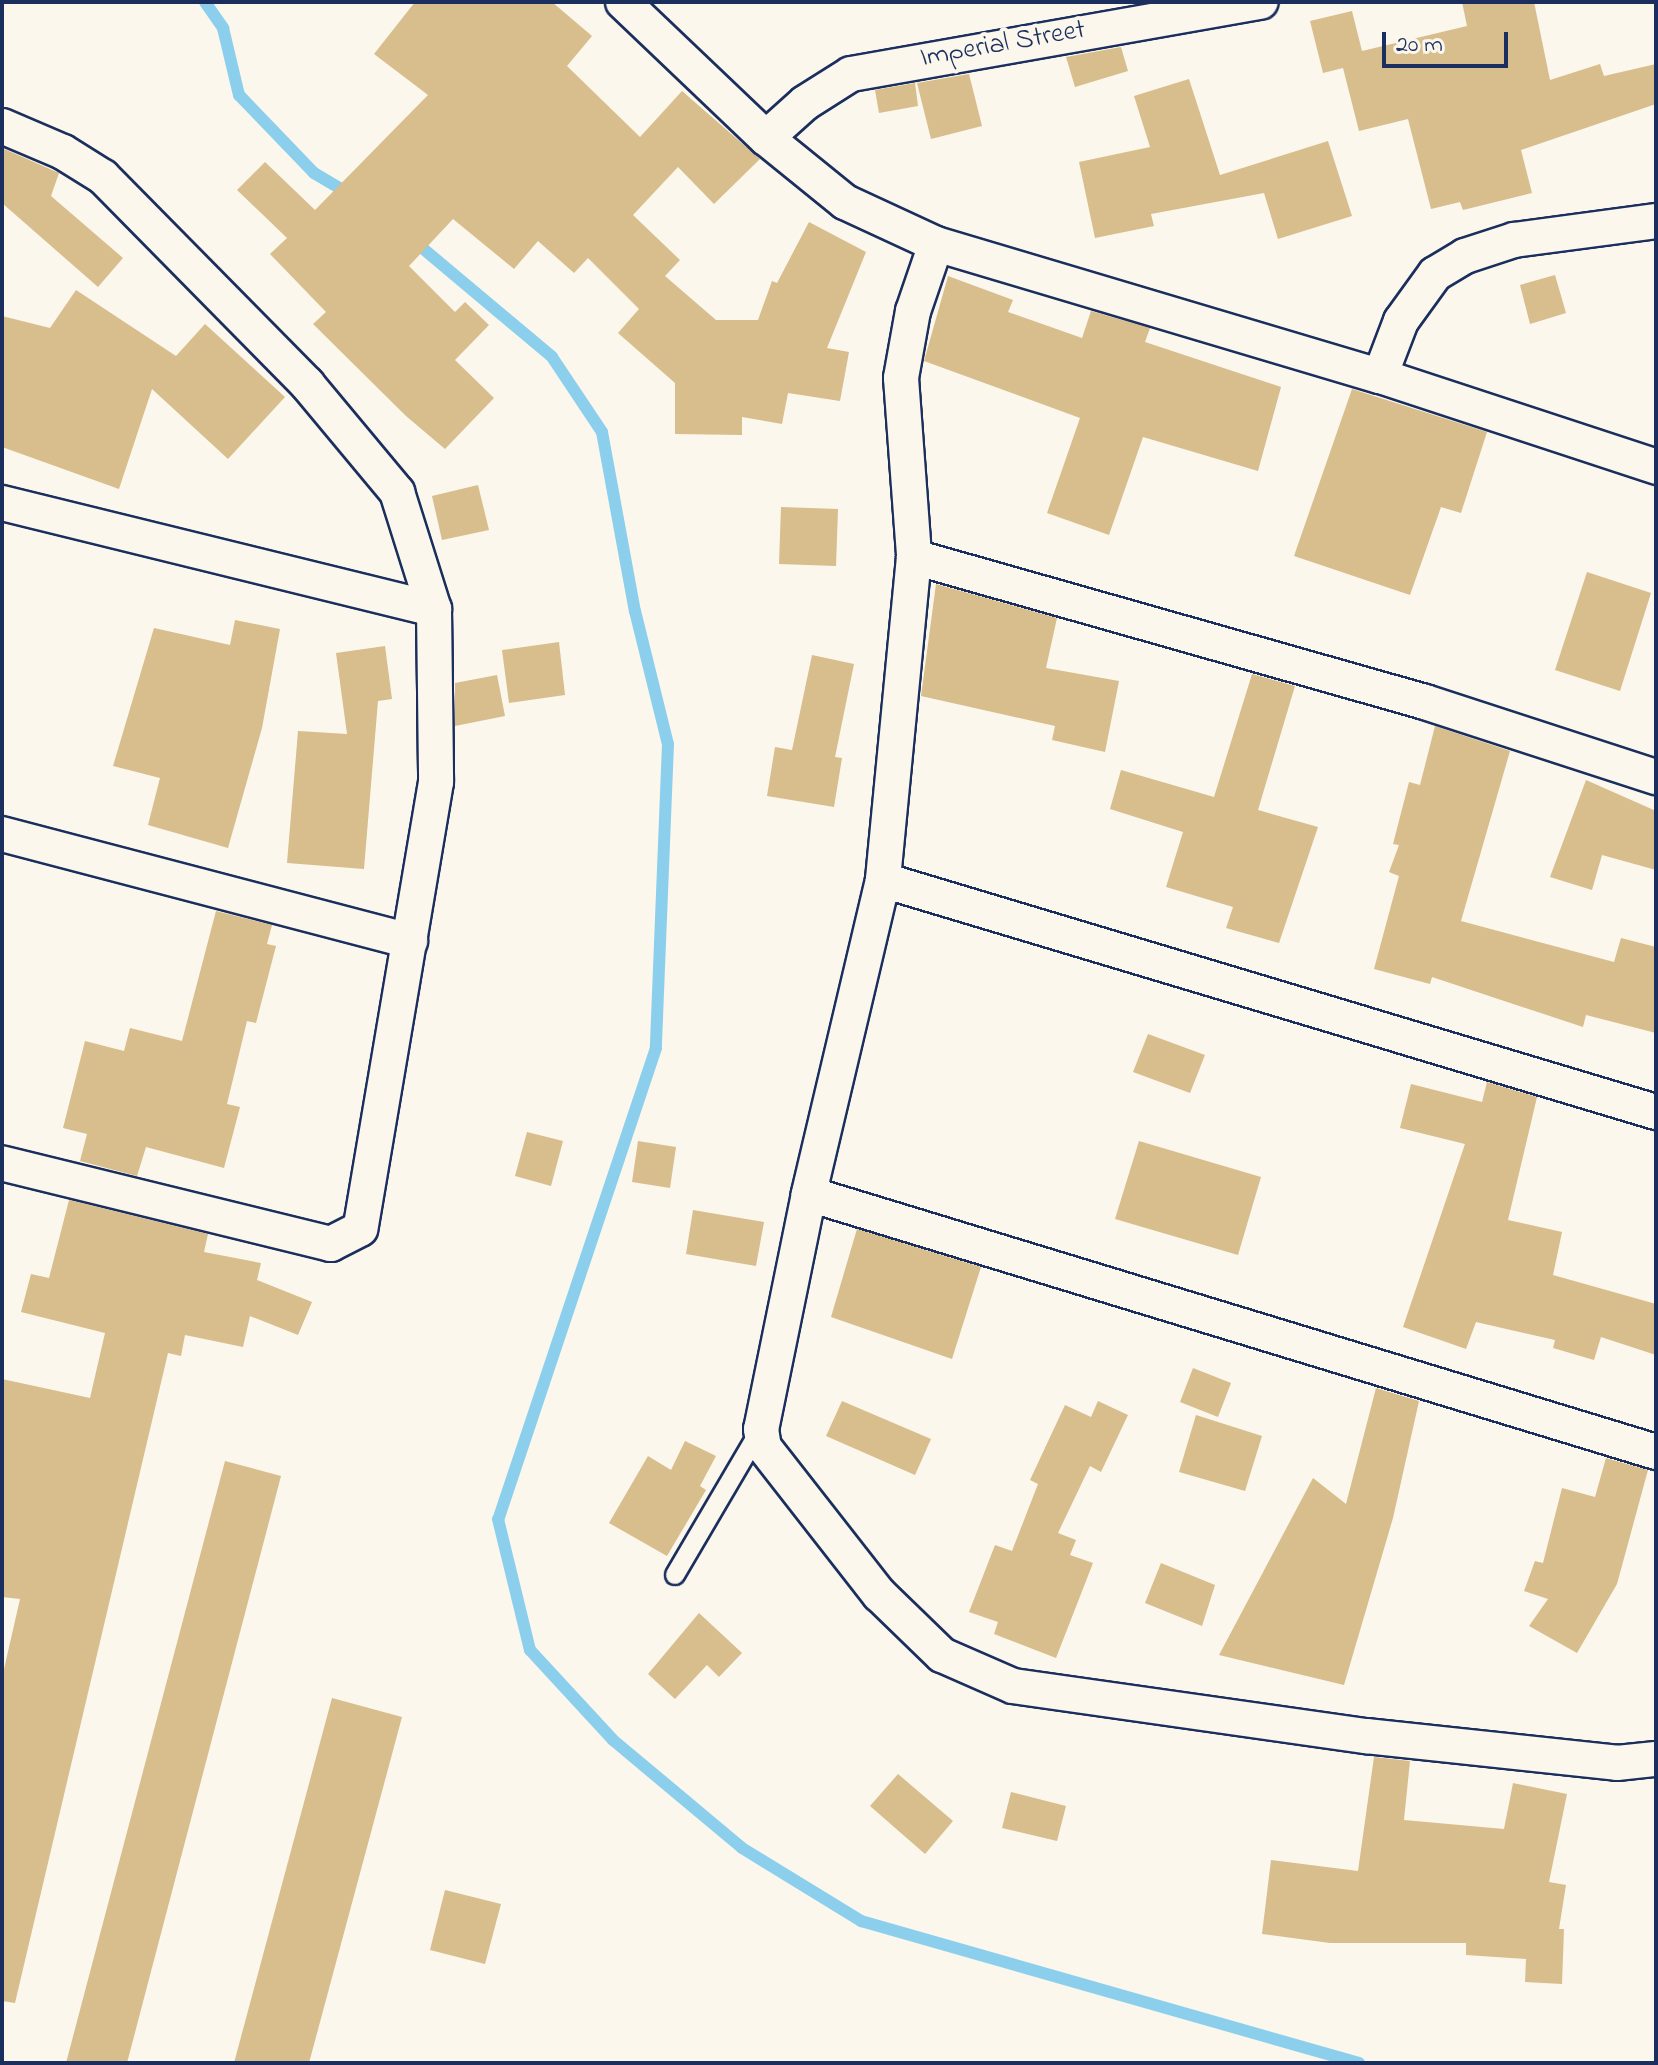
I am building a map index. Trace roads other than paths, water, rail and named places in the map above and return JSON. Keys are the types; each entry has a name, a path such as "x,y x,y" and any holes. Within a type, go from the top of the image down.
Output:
{"street":[{"path":"623,2 766,138 845,202 936,244 1380,376 1656,467"},
{"name":"Imperial Street","path":"766,138 805,103 851,74 1261,2"},
{"path":"2,126 63,152 103,177 357,438 397,492 434,609 436,782 363,1223 344,1240 331,1244 2,1163"},
{"path":"1380,376 1401,321 1435,274 1465,256 1514,240 1656,221"},
{"path":"936,244 913,311 901,378 914,557 883,880 809,1194 761,1429 774,1464 879,1594 942,1655 1013,1686 1382,1738 1617,1763 1656,1759"},
{"path":"2,503 434,609"},
{"path":"914,557 1425,702 1656,777"},
{"path":"2,834 410,941"},
{"path":"883,880 1656,1112"},
{"path":"809,1194 1656,1452"}],"lane":[{"path":"675,1575 761,1429"}],"waterway":[{"path":"205,2 223,28 239,95 314,173 351,195"},
{"path":"414,241 552,357 602,432 635,611 668,744 656,1048 498,1519 530,1650 613,1740 742,1848 861,1921 1359,2063"}]}
